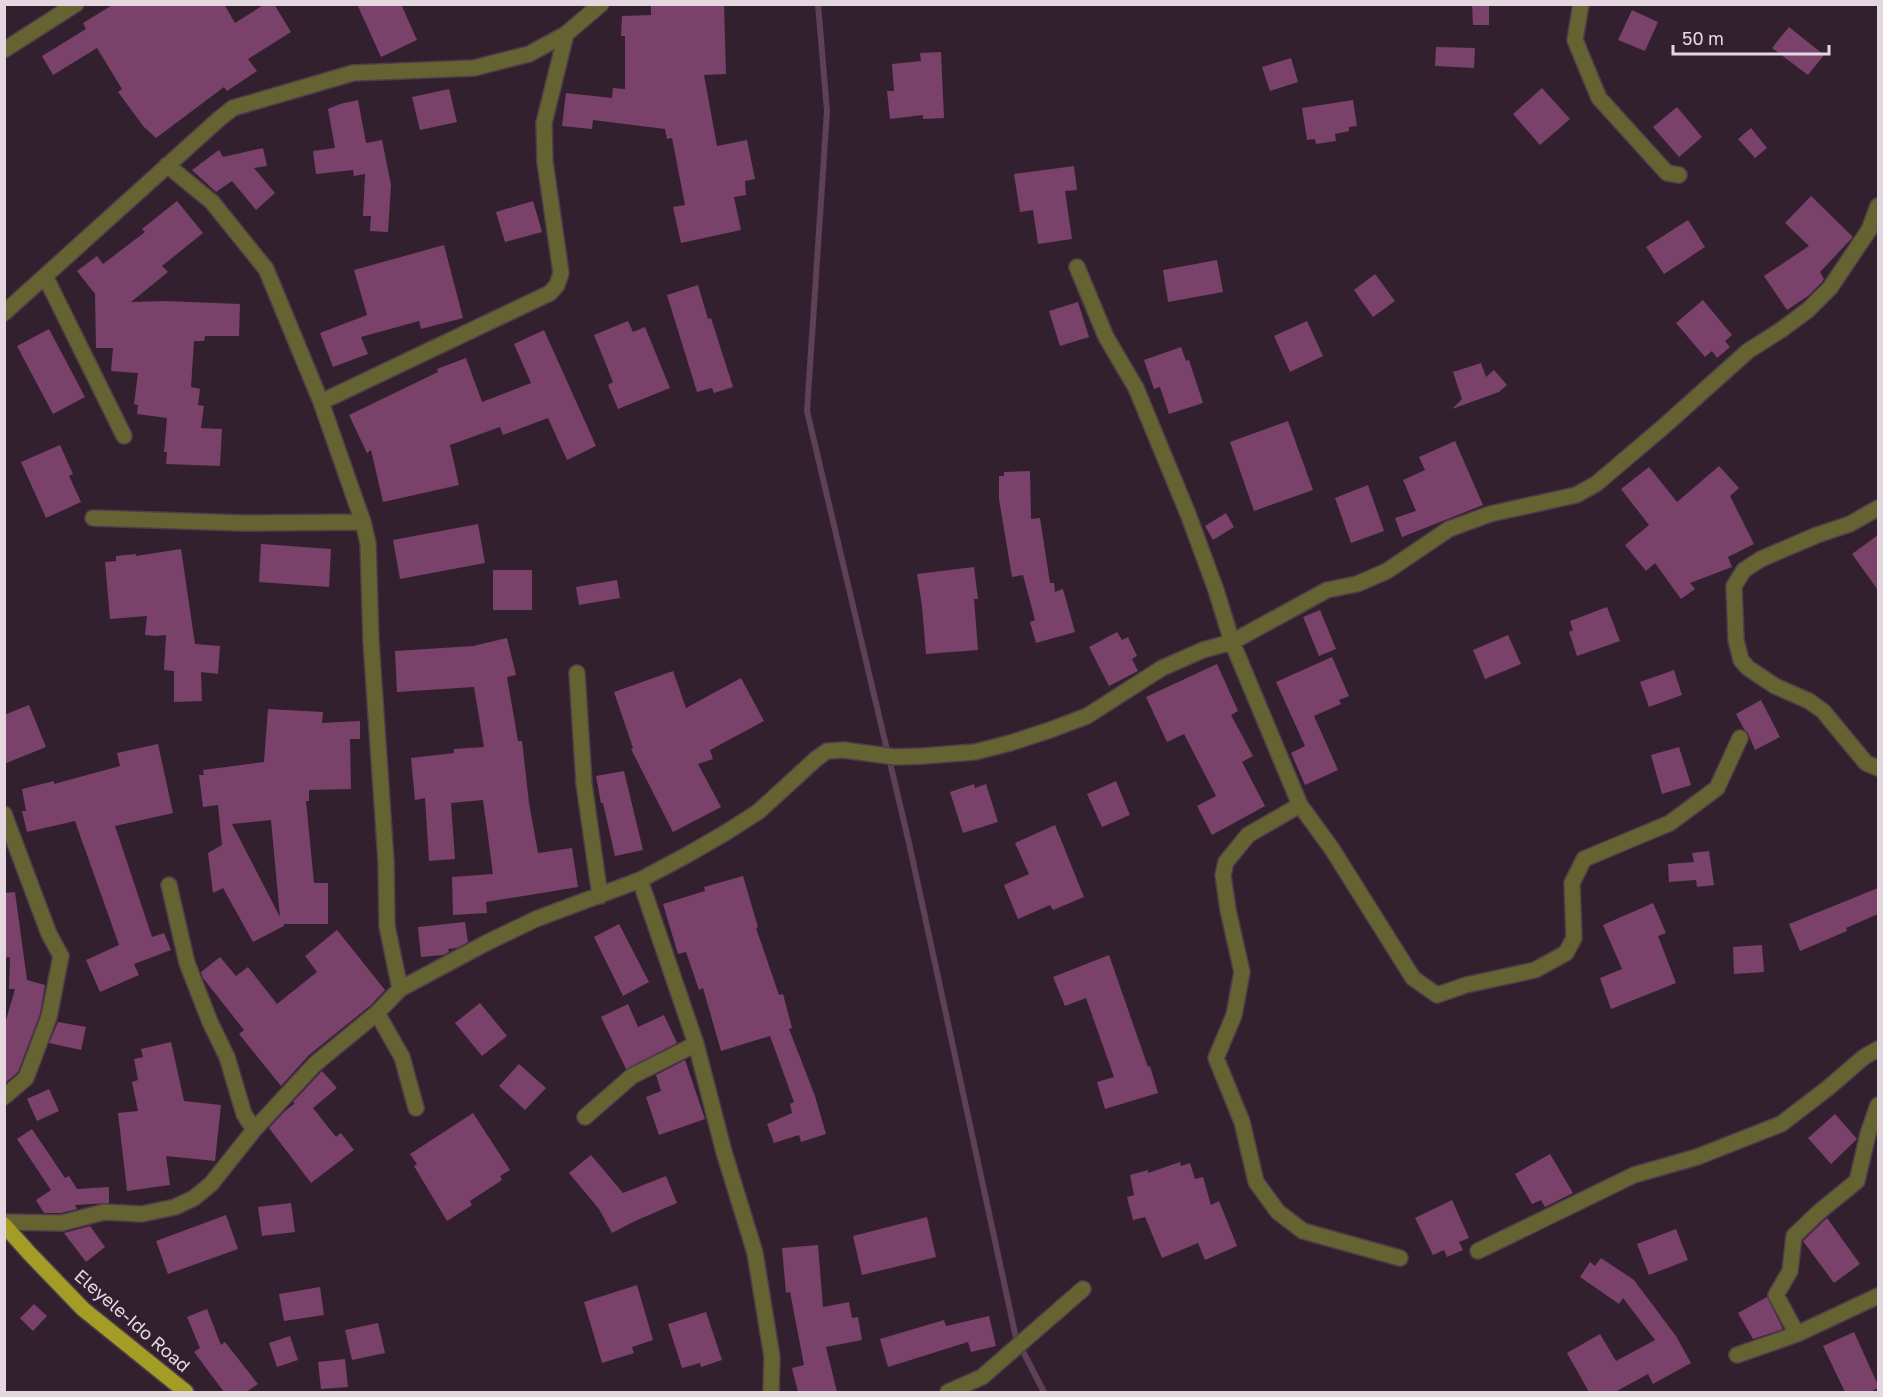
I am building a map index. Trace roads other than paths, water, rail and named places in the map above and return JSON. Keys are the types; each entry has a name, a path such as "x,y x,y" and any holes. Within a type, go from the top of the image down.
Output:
{"main road":[{"name":"Eleyele-Ido Road","path":"4,1223 83,1309 186,1392"}],"street":[{"path":"4,50 76,4"},
{"path":"4,313 219,118 233,108 353,73 474,68 529,54 566,34 601,4"},
{"path":"1581,4 1575,40 1599,98 1666,173 1679,175"},
{"path":"321,402 550,293 557,285 561,273 545,162 544,123 566,34"},
{"path":"167,165 212,202 266,269 321,402 363,522 368,543 371,641 386,861 387,926 400,989"},
{"path":"4,1223 63,1223 104,1212 142,1214 175,1207 194,1198 211,1184 254,1130 315,1064 376,1013 400,989 536,919 640,880 725,833 758,812 816,759 828,751 844,750 885,756 923,756 975,752 1010,743 1087,716 1162,668 1203,650 1232,642 1327,590 1357,584 1387,571 1449,529 1490,514 1576,495 1596,484 1748,351 1808,310 1830,288 1869,230 1878,206"},
{"path":"1077,267 1106,337 1136,388 1188,514 1232,642 1300,806 1332,849 1413,978 1437,995 1466,985 1535,970 1566,953 1574,938 1572,883 1584,859 1670,823 1717,788 1740,738"},
{"path":"45,276 124,436"},
{"path":"1878,508 1851,524 1756,562 1743,570 1734,586 1736,640 1741,660 1748,668 1775,686 1809,701 1823,711 1866,762 1878,768"},
{"path":"93,518 241,523 363,522"},
{"path":"577,673 584,784 600,896"},
{"path":"1300,806 1248,835 1226,862 1223,875 1228,910 1242,972 1234,1015 1215,1058 1242,1122 1256,1182 1278,1212 1303,1231 1400,1258"},
{"path":"4,814 49,934 61,956 49,1017 26,1078 4,1097"},
{"path":"640,880 696,1044 724,1152 755,1253 772,1356 771,1392"},
{"path":"169,885 187,963 210,1022 227,1057 244,1114 254,1130"},
{"path":"376,1013 402,1057 416,1108"},
{"path":"585,1117 632,1076 696,1044"},
{"path":"1478,1251 1634,1175 1697,1157 1781,1124 1878,1048"},
{"path":"1797,1334 1776,1295 1790,1270 1794,1236 1819,1212 1857,1182 1868,1134 1878,1105"},
{"path":"948,1392 982,1377 1083,1289"},
{"path":"1737,1355 1797,1334 1878,1296"}],"waterway":[{"path":"818,4 827,111 807,411 909,843 1016,1338 1044,1392"}]}
